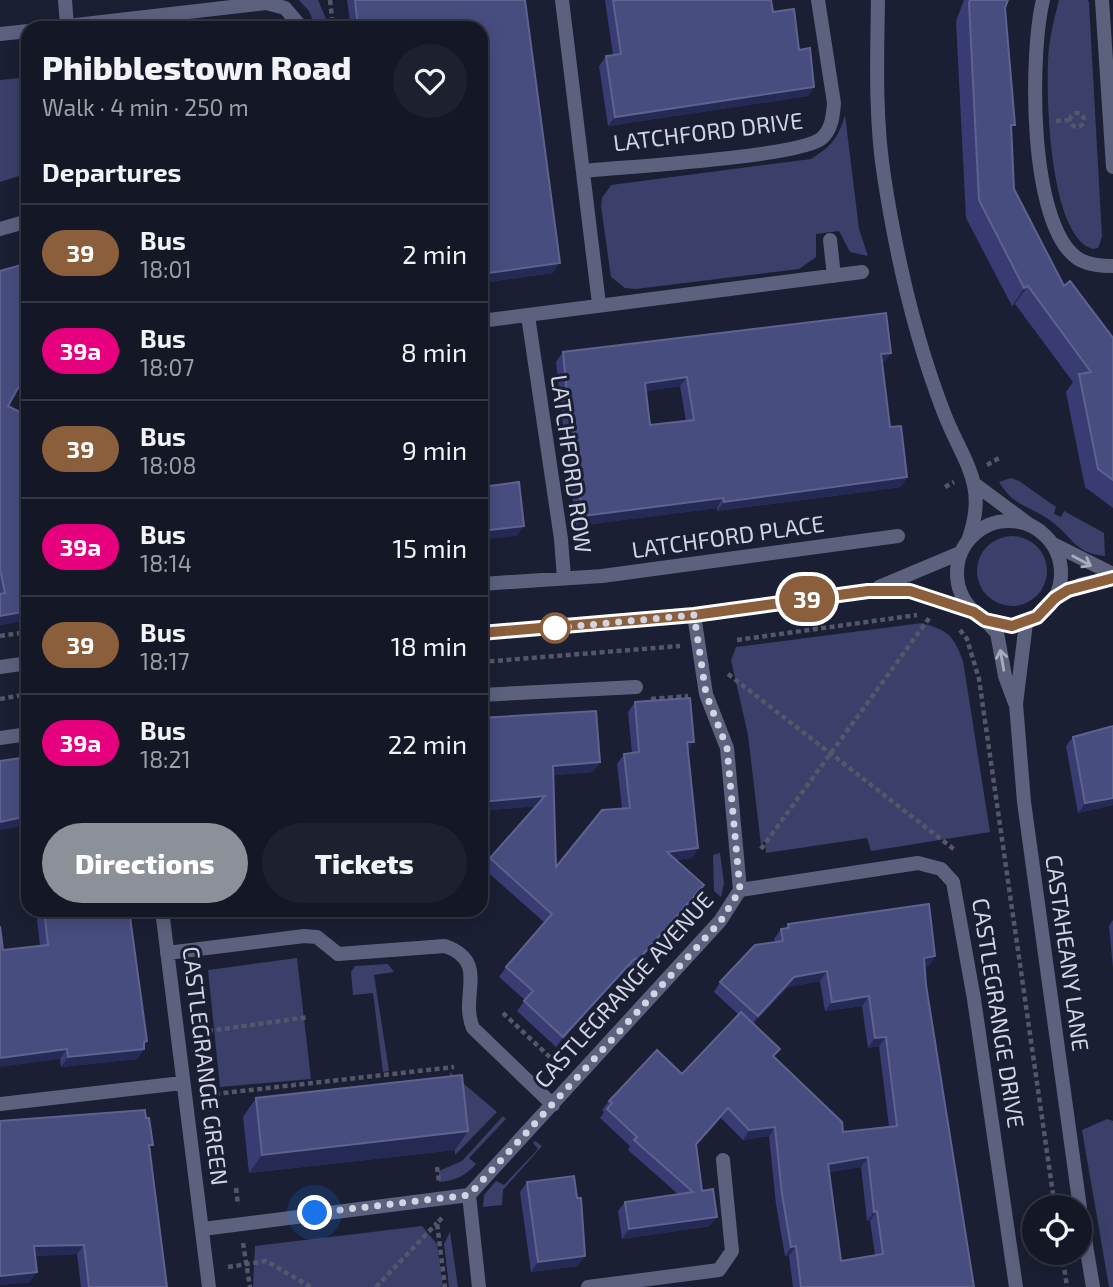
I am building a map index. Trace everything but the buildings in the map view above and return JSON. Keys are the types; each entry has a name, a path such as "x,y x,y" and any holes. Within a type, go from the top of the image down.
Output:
{"street":[{"path":"65,0 67,21"},
{"path":"562,0 599,304"},
{"name":"LATCHFORD DRIVE","path":"583,171 760,153 803,147 821,138 833,117 834,103 818,0"},
{"path":"878,0 877,55 884,175 903,271 940,401 976,485 976,513 970,538"},
{"path":"1043,0 1036,28 1033,67 1041,175 1046,200 1060,235 1076,257 1089,263 1113,266"},
{"path":"1102,0 1113,167"},
{"path":"110,21 266,3 285,8 296,21"},
{"path":"0,34 21,32"},
{"path":"0,229 21,223"},
{"path":"830,240 834,276"},
{"path":"488,320 862,272"},
{"name":"LATCHFORD ROW","path":"488,583 564,578 528,316"},
{"path":"976,485 1053,544 1113,576"},
{"path":"979,616 963,600 958,585 956,569 960,554 970,538 982,528 998,522 1014,521 1030,525"},
{"name":"LATCHFORD PLACE","path":"564,578 615,575 898,536"},
{"path":"488,632 694,615 868,591 910,591 1012,626 1026,623 1047,609 1055,598 1062,571 1053,544"},
{"path":"868,591 960,554"},
{"path":"1055,598 1082,584 1113,576"},
{"name":"CASTLEGRANGE AVENUE","path":"469,1195 720,922 740,890 727,748 706,694 694,615"},
{"name":"CASTAHEANY LANE","path":"979,616 998,633 1005,676 1016,704"},
{"name":"CASTAHEANY LANE","path":"1026,623 1016,704 1037,906 1078,1195"},
{"path":"0,667 21,664"},
{"path":"488,695 636,687"},
{"path":"0,738 21,735"},
{"name":"CASTLEGRANGE DRIVE","path":"740,890 918,863 941,869 953,882 974,999 1016,1287"},
{"name":"CASTLEGRANGE GREEN","path":"163,917 209,1287"},
{"path":"167,953 304,936 317,937 338,954 445,946 468,960 471,974 468,1006 473,1028 553,1105"},
{"path":"0,1104 182,1083"},
{"path":"588,1287 719,1270 725,1265 732,1251 723,1160"},
{"path":"203,1228 440,1196 469,1195 479,1287"},
{"name":"CASTAHEANY LANE","path":"1089,1265 1093,1287"}],"path":[{"path":"330,0 332,18"},
{"path":"737,640 931,615 939,619"},
{"path":"761,849 931,615"},
{"path":"959,628 967,639 979,679 1053,1195"},
{"path":"0,636 21,633"},
{"path":"488,661 680,646"},
{"path":"727,674 955,850"},
{"path":"636,687 636,701 706,694"},
{"path":"0,699 21,695"},
{"path":"503,1013 555,1062"},
{"path":"208,1031 309,1017"},
{"path":"215,1094 454,1067"},
{"path":"376,1287 442,1220 437,1167"},
{"path":"236,1188 238,1210"},
{"path":"437,1223 445,1287"},
{"path":"242,1234 250,1287"},
{"path":"228,1267 266,1261 311,1287"},
{"path":"1064,1265 1067,1287"}],"shaded area":[{"path":"299,0 318,0 327,21 313,21 309,11"},
{"path":"1059,0 1088,0 1089,3 1102,237 1098,248 1093,249 1078,238 1067,218 1058,190 1053,158 1049,125 1048,66 1050,41"},
{"path":"21,78 21,175 0,182 0,80"},
{"path":"845,115 859,229 868,256 850,252 839,231 816,234 816,257 799,269 636,289 625,288 611,277 601,206 602,198 611,185 811,159 833,141"},
{"path":"1011,478 1056,507 1054,514 1061,517 1064,511 1104,533 1105,556 1080,548 1051,521 1011,497 999,482"},
{"path":"1012,536 1037,546 1047,571 1037,596 1012,606 987,596 977,571 987,546"},
{"path":"922,623 949,635 963,661 990,832 871,851 867,838 766,853 765,841 761,845 748,735 731,660 736,647"},
{"path":"720,853 724,883 721,897 714,891 713,855"},
{"path":"297,958 311,1079 220,1087 208,970"},
{"path":"388,964 394,972 374,975 389,1071 383,1072 373,993 353,995 351,972 355,966"},
{"path":"450,1072 497,1112 455,1155"},
{"path":"503,1116 506,1119 469,1158 476,1164 459,1177 439,1182 439,1171 462,1161"},
{"path":"1107,1119 1113,1121 1113,1287 1109,1287 1082,1130"},
{"path":"535,1141 542,1146 503,1190 502,1205 483,1207 484,1195 496,1181 504,1185 538,1149 533,1143"},
{"path":"422,1226 437,1244 443,1287 253,1287 255,1246"},
{"path":"450,1232 458,1287 449,1287 444,1244"}],"bus line":[{"name":"39","path":"488,633 694,615 868,591 910,591 974,612 998,625 1012,626 1037,617 1055,598 1068,590 1082,584 1113,578"}],"route":[{"path":"315,1213 440,1196 469,1195 720,922 740,890 727,748 706,694 694,615 544,629 555,628"}]}
